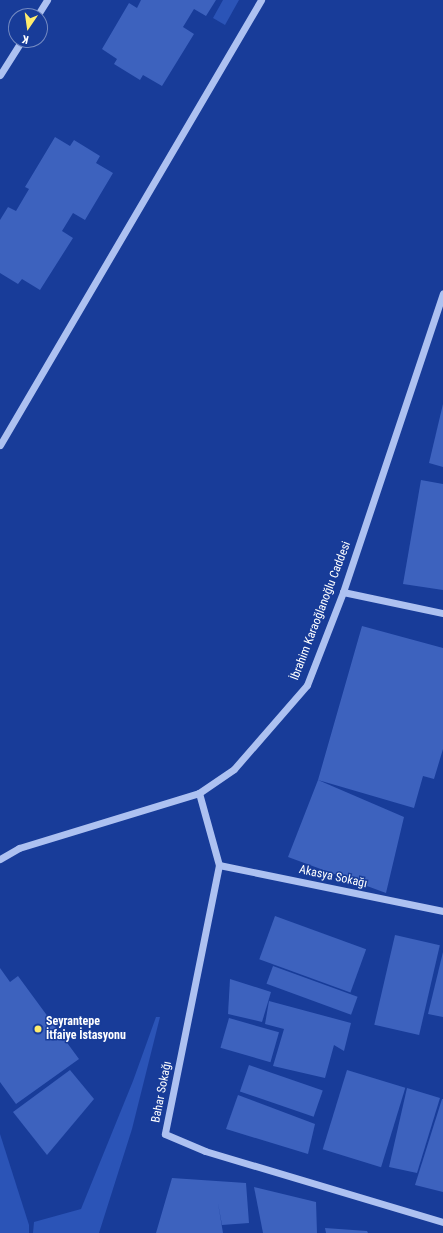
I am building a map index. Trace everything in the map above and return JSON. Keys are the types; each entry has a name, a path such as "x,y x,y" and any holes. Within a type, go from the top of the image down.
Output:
{"street":[{"path":"0,445 261,0"},
{"path":"0,75 17,48"},
{"name":"İbrahim Karaoğlanoğlu Caddesi","path":"0,859 19,848 199,792 234,769 307,685 343,592 441,305 443,293"},
{"path":"343,592 443,613"},
{"name":"Bahar Sokağı","path":"199,792 219,865 165,1134 204,1151 443,1222"},
{"name":"Akasya Sokağı","path":"219,865 443,911"}],"shaded area":[{"path":"223,0 239,0 225,25 213,18"},
{"path":"156,1017 160,1017 132,1129 99,1233 33,1233 34,1222 81,1209 133,1081"},
{"path":"0,1134 29,1225 29,1233 0,1233"}],"building":[{"path":"141,0 216,0 206,16 194,9 183,27 194,34 162,86 143,75 140,80 114,64 117,59 102,49 129,3 137,8"},
{"path":"55,137 70,146 74,140 100,156 96,163 113,173 85,220 73,213 62,231 73,238 40,290 22,279 18,284 0,273 0,220 8,207 16,211 29,189 25,187"},
{"path":"443,404 443,467 429,463"},
{"path":"421,480 443,484 443,590 403,584"},
{"path":"362,626 443,648 443,749 434,779 423,776 414,808 318,780"},
{"path":"318,780 404,817 386,893 288,857"},
{"path":"275,916 366,949 350,992 259,959"},
{"path":"395,935 440,945 419,1035 374,1025"},
{"path":"443,952 443,1017 428,1014"},
{"path":"273,966 358,997 351,1015 267,984"},
{"path":"0,968 10,982 18,976 79,1059 16,1104 0,1082"},
{"path":"230,979 271,992 262,1022 228,1014"},
{"path":"269,1001 351,1023 344,1051 334,1045 325,1078 273,1066 284,1029 265,1024"},
{"path":"229,1018 279,1032 270,1062 220,1048"},
{"path":"249,1065 323,1090 314,1117 240,1091"},
{"path":"70,1070 94,1099 47,1155 13,1112"},
{"path":"347,1070 405,1088 381,1167 323,1149"},
{"path":"407,1088 440,1098 417,1173 389,1167"},
{"path":"238,1095 315,1124 308,1154 226,1129"},
{"path":"443,1099 443,1192 415,1185"},
{"path":"172,1178 246,1183 249,1223 222,1225 218,1203 223,1233 156,1233"},
{"path":"254,1187 316,1202 317,1233 263,1233"},
{"path":"325,1228 367,1231 368,1233 326,1233"}],"place":[{"name":"Seyrantepe İtfaiye İstasyonu","path":"38,1029"}]}
